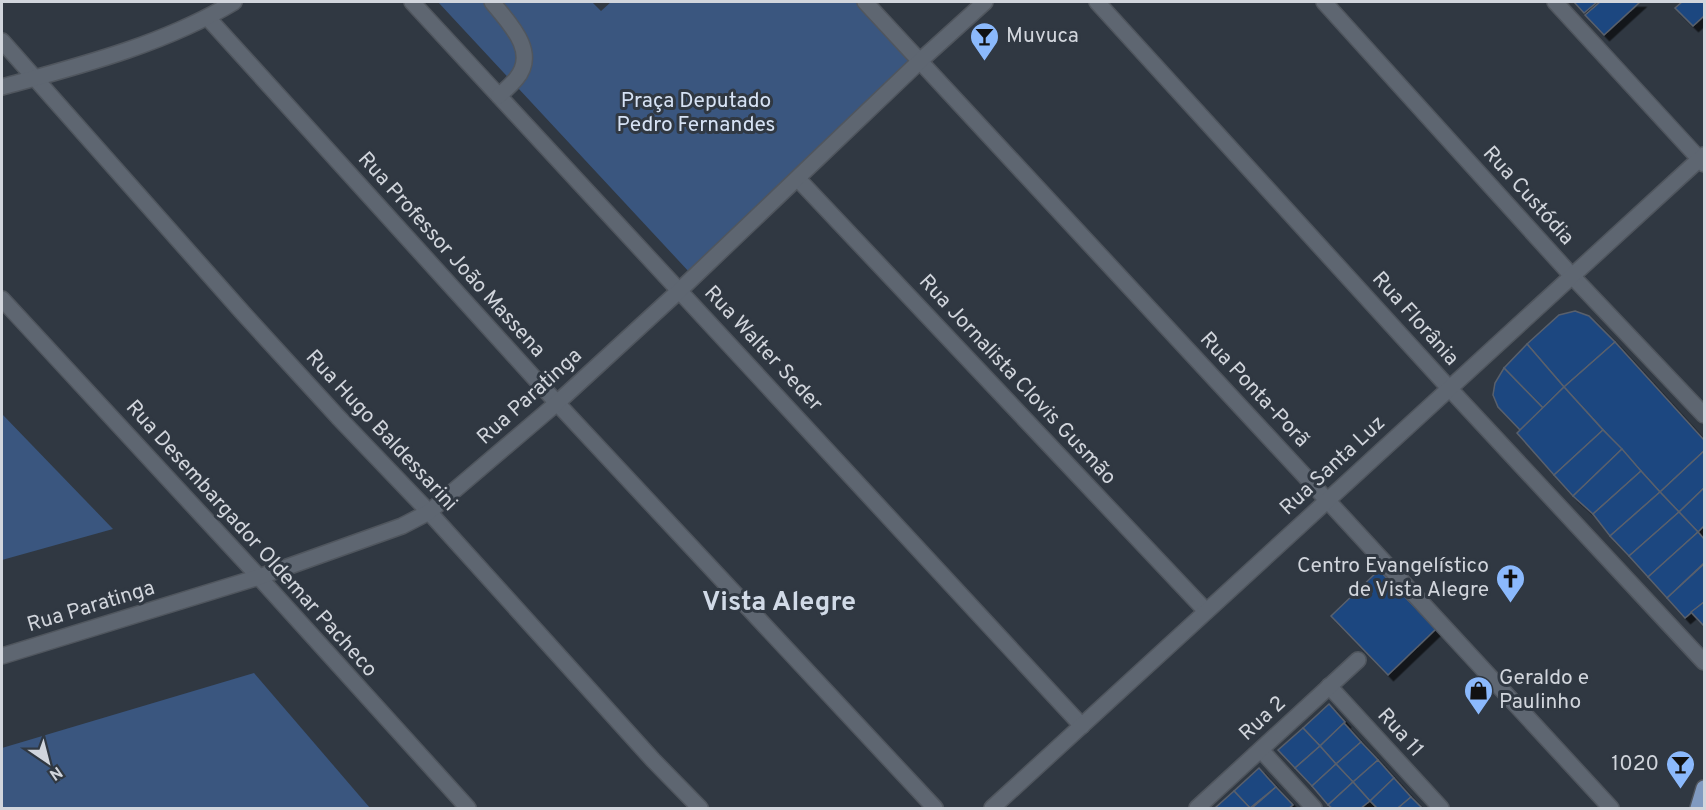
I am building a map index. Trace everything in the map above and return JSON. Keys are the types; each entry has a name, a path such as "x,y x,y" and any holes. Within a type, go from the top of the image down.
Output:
{"main road":[{"path":"1698,808 1704,788"}],"street":[{"path":"2,87 111,56 208,18 234,2"},
{"name":"Rua Walter Seder","path":"411,2 1082,726"},
{"path":"492,2 519,36 525,50 525,65 517,78 500,96"},
{"name":"Rua Ponta-Porã","path":"865,2 1611,808"},
{"name":"Rua Paratinga","path":"2,656 259,577 402,526 429,512 557,403 985,2"},
{"name":"Rua Florânia","path":"1097,2 1449,388 1704,662"},
{"name":"Rua Custódia","path":"1324,2 1572,276 1704,415"},
{"path":"1555,2 1703,159"},
{"name":"Rua Professor João Massena","path":"208,18 557,403 935,808"},
{"name":"Rua Hugo Baldessarini","path":"2,41 291,365 700,808"},
{"name":"Rua Santa Luz","path":"992,808 1449,388 1703,159"},
{"name":"Rua Jornalista Clovis Gusmão","path":"798,179 1206,611"},
{"name":"Rua Desembargador Oldemar Pacheco","path":"2,299 259,577 468,808"},
{"name":"Rua 2","path":"1197,808 1358,660"},
{"name":"Rua 11","path":"1329,686 1441,808"},
{"path":"1261,750 1314,808"}],"green space":[{"name":"Praça Deputado Pedro Fernandes","path":"438,2 592,2 601,11 611,2 858,2 913,60 691,274"},
{"path":"2,414 113,529 2,560"},
{"path":"254,673 370,808 2,808 2,748"}],"building":[{"path":"1574,2 1597,2 1584,13"},
{"path":"1600,2 1640,2 1604,35 1585,15"},
{"path":"1682,2 1704,2 1704,16 1693,26 1675,8"},
{"path":"1575,311 1589,316 1615,342 1564,387 1527,344 1559,315"},
{"path":"1615,342 1704,440 1704,451 1660,492 1564,387"},
{"path":"1527,344 1564,387 1543,408 1504,368"},
{"path":"1504,368 1543,408 1520,430 1498,407 1493,395 1495,383"},
{"path":"1564,387 1603,430 1554,475 1517,433"},
{"path":"1603,430 1622,449 1573,496 1554,475"},
{"path":"1622,449 1641,471 1593,514 1573,496"},
{"path":"1704,451 1704,488 1679,512 1660,492"},
{"path":"1641,471 1660,492 1610,536 1593,514"},
{"path":"1704,488 1704,526 1698,532 1679,512"},
{"path":"1660,492 1679,512 1629,556 1610,536"},
{"path":"1679,512 1698,532 1648,577 1629,556"},
{"path":"1698,532 1704,539 1704,563 1667,598 1648,577"},
{"path":"1704,564 1704,602 1685,618 1667,598"},
{"path":"1379,570 1436,629 1388,675 1331,616"},
{"path":"1704,602 1704,626 1691,612"},
{"path":"1329,704 1345,722 1320,746 1303,728"},
{"path":"1344,723 1361,742 1336,764 1320,746"},
{"path":"1303,728 1320,746 1295,768 1278,750"},
{"path":"1361,742 1378,760 1353,782 1336,764"},
{"path":"1320,746 1336,764 1312,786 1295,768"},
{"path":"1378,760 1394,778 1370,801 1353,782"},
{"path":"1336,764 1353,782 1328,805 1312,786"},
{"path":"1259,768 1276,787 1250,808 1234,791"},
{"path":"1394,778 1411,797 1398,808 1377,808 1370,801"},
{"path":"1353,782 1370,801 1361,808 1332,808 1328,805"},
{"path":"1276,787 1293,805 1289,808 1252,808"},
{"path":"1234,791 1250,808 1215,808"},
{"path":"1411,797 1422,808 1398,808"}],"place":[{"name":"Muvuca","path":"985,62"},
{"name":"Centro Evangelístico de Vista Alegre","path":"1510,604"},
{"name":"Geraldo e Paulinho","path":"1478,716"},
{"name":"1020","path":"1680,790"}],"district":[{"name":"Vista Alegre","path":"779,603"}]}
